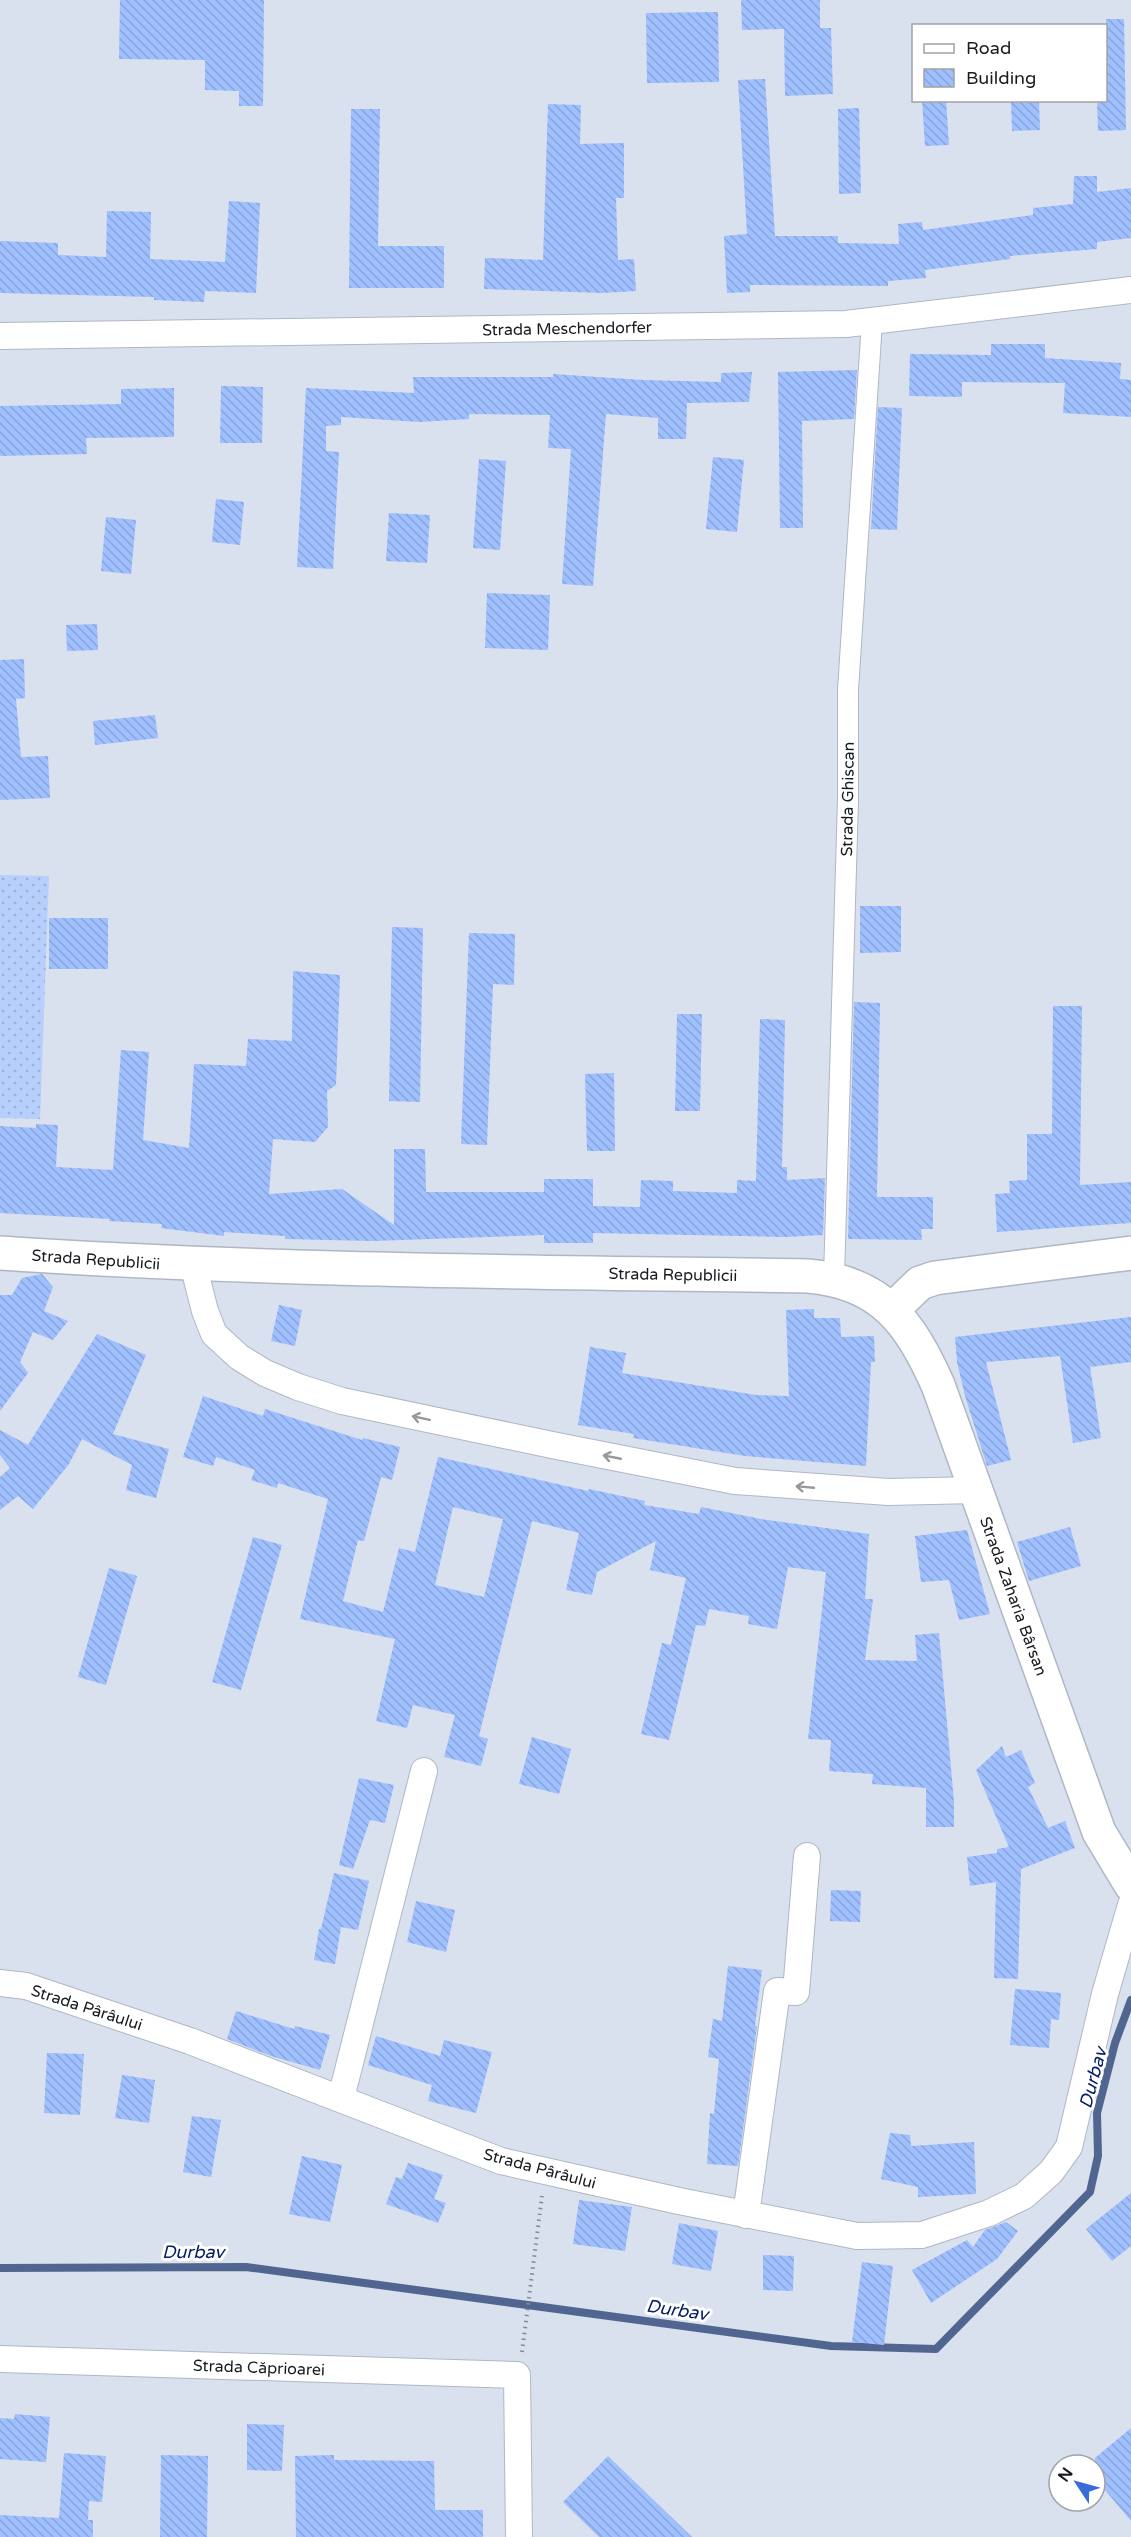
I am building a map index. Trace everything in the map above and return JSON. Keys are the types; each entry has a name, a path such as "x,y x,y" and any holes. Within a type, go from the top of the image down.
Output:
{"main road":[{"name":"Strada Republicii","path":"0,1253 193,1264 834,1278 860,1288 892,1310"},
{"path":"892,1310 920,1283 935,1278 1131,1254"},
{"name":"Strada Zaharia Bârsan","path":"892,1310 904,1322 922,1348 938,1385 1099,1832 1131,1885"}],"street":[{"name":"Strada Meschendorfer","path":"0,336 846,324 1131,290"},
{"name":"Strada Ghiscan","path":"834,1278 848,800 848,690 872,321"},
{"path":"193,1264 205,1311 214,1334 239,1357 266,1373 298,1387 342,1401 735,1481 863,1491 976,1490"},
{"path":"341,2098 424,1771"},
{"path":"746,2215 777,1991 796,1992 807,1856"},
{"name":"Strada Pârâului","path":"0,1983 26,1986 101,2011 341,2098 501,2161 746,2215 857,2236 922,2235 989,2213 1024,2196 1051,2172 1069,2147 1105,1994 1131,1905"},
{"name":"Strada Căprioarei","path":"0,2359 518,2375 519,2537"}],"path":[{"path":"525,2334 540,2209"}],"shaded area":[{"path":"0,875 49,876 40,1119 0,1118"}],"building":[{"path":"120,0 264,0 263,106 239,106 239,91 205,90 205,60 119,59"},
{"path":"741,0 820,0 820,28 831,28 833,94 785,96 784,29 742,30"},
{"path":"718,12 719,82 647,83 646,13"},
{"path":"1106,19 1124,19 1126,130 1098,131 1097,102 1107,102"},
{"path":"765,79 775,236 838,236 838,243 899,244 898,224 922,222 923,230 1033,215 1033,208 1073,204 1074,176 1097,176 1097,192 1131,188 1131,238 1097,242 1097,249 1010,256 1010,259 925,270 926,278 888,281 888,286 750,285 750,292 727,293 724,236 747,234 738,80"},
{"path":"922,102 946,102 949,145 925,146"},
{"path":"1011,102 1039,102 1040,130 1012,131"},
{"path":"548,104 581,105 580,144 624,143 624,198 616,198 618,260 634,259 636,291 602,293 484,289 485,258 543,260"},
{"path":"859,108 861,193 839,194 838,109"},
{"path":"351,109 380,109 378,246 444,246 444,288 349,288"},
{"path":"229,201 260,203 256,293 205,291 204,302 154,300 154,297 0,293 0,241 58,243 58,255 106,257 107,211 151,212 150,259 225,262"},
{"path":"991,344 1045,344 1045,358 1121,363 1120,379 1131,380 1131,417 1063,413 1065,383 962,382 962,397 909,396 910,354 991,355"},
{"path":"857,370 854,419 802,421 803,528 780,528 778,372"},
{"path":"752,372 749,402 687,403 686,439 658,439 658,418 606,414 593,586 562,584 571,449 548,448 550,415 469,414 469,419 420,422 341,417 341,425 326,426 326,451 339,452 333,569 297,567 306,388 414,393 413,377 553,377 553,374 721,382 721,373"},
{"path":"221,386 263,387 262,443 220,443"},
{"path":"174,388 174,437 86,438 87,454 0,456 0,406 121,404 121,389"},
{"path":"878,407 902,408 897,530 871,529"},
{"path":"713,457 744,460 737,532 706,529"},
{"path":"479,459 506,461 500,550 473,548"},
{"path":"216,499 244,502 240,545 212,542"},
{"path":"389,513 430,515 427,563 386,561"},
{"path":"106,517 136,520 131,574 101,571"},
{"path":"487,593 550,595 548,650 485,648"},
{"path":"97,624 98,650 67,651 66,625"},
{"path":"24,659 25,698 16,699 21,757 48,756 50,798 0,800 0,660"},
{"path":"155,715 158,738 95,745 93,721"},
{"path":"860,906 901,906 901,952 860,953"},
{"path":"49,918 108,918 108,969 49,969"},
{"path":"392,927 423,928 420,1102 389,1101"},
{"path":"469,933 515,934 514,985 493,984 487,1145 461,1144"},
{"path":"293,971 340,975 336,1085 327,1091 328,1127 315,1142 273,1139 269,1194 342,1189 394,1225 394,1149 425,1149 426,1192 544,1192 544,1179 593,1179 593,1206 640,1207 641,1180 673,1181 673,1191 737,1193 737,1180 756,1181 760,1019 785,1020 782,1167 787,1167 787,1180 825,1178 823,1235 786,1237 593,1233 593,1243 544,1243 544,1235 373,1241 285,1239 285,1236 224,1232 224,1236 161,1228 162,1224 109,1221 110,1219 0,1213 0,1126 36,1128 36,1124 58,1125 56,1167 113,1170 121,1050 149,1052 143,1140 189,1148 194,1064 246,1066 248,1039 292,1041"},
{"path":"854,1002 880,1003 877,1197 933,1197 933,1229 921,1229 922,1240 848,1239"},
{"path":"1053,1006 1082,1006 1080,1185 1131,1182 1131,1223 997,1232 995,1194 1010,1193 1009,1181 1027,1180 1027,1134 1052,1134"},
{"path":"677,1014 702,1014 700,1111 675,1111"},
{"path":"614,1073 615,1151 587,1151 585,1074"},
{"path":"42,1274 53,1287 44,1311 68,1321 53,1340 33,1332 20,1362 28,1373 0,1411 0,1295 12,1295 22,1278"},
{"path":"279,1305 302,1310 295,1346 271,1341"},
{"path":"814,1309 814,1318 840,1318 841,1337 874,1336 875,1362 871,1362 866,1466 745,1456 633,1438 634,1434 578,1425 590,1347 626,1353 622,1373 756,1395 789,1396 786,1310"},
{"path":"1131,1317 1131,1362 1090,1367 1101,1438 1073,1443 1060,1356 986,1362 1011,1460 987,1466 965,1396 957,1362 955,1337"},
{"path":"97,1334 146,1355 113,1434 169,1449 156,1498 126,1490 132,1465 82,1439 69,1464 33,1509 18,1496 0,1510 0,1477 10,1468 0,1455 0,1430 28,1445"},
{"path":"203,1396 263,1416 265,1409 362,1440 363,1438 400,1447 392,1480 381,1477 364,1541 358,1540 343,1601 383,1612 399,1548 415,1552 438,1457 588,1491 589,1489 645,1501 644,1505 699,1514 701,1507 761,1519 869,1534 865,1599 873,1599 865,1660 917,1661 915,1635 939,1633 954,1802 954,1827 926,1827 926,1788 872,1784 873,1774 829,1771 831,1740 808,1739 826,1572 788,1567 777,1629 748,1624 749,1616 709,1609 705,1626 696,1625 669,1740 641,1734 662,1643 671,1645 686,1578 650,1570 656,1541 597,1572 592,1595 566,1590 579,1533 532,1521 479,1736 488,1739 481,1766 444,1757 455,1715 413,1705 407,1728 376,1721 395,1639 300,1619 328,1499 278,1483 277,1488 251,1480 255,1470 216,1457 213,1466 183,1457","holes":["453,1507 503,1519 484,1597 435,1585"]},
{"path":"1070,1527 1081,1566 1029,1581 1017,1542"},
{"path":"967,1530 990,1614 959,1620 949,1580 921,1582 915,1536"},
{"path":"253,1537 282,1545 241,1690 212,1682"},
{"path":"109,1568 137,1576 106,1685 78,1677"},
{"path":"532,1737 571,1749 559,1794 519,1784"},
{"path":"1002,1746 1006,1757 1021,1750 1035,1783 1028,1787 1048,1828 1065,1821 1075,1848 1021,1869 1018,1979 994,1978 996,1882 970,1886 967,1857 997,1853 997,1849 1009,1847 976,1770"},
{"path":"359,1778 394,1785 385,1823 370,1820 353,1869 339,1865"},
{"path":"334,1873 369,1881 358,1930 341,1927 335,1964 314,1960 319,1929 321,1929"},
{"path":"831,1890 861,1891 860,1922 830,1921"},
{"path":"416,1901 455,1910 446,1952 407,1942"},
{"path":"728,1966 762,1970 755,2026 757,2026 738,2166 707,2164 710,2113 714,2114 719,2059 708,2057 713,2019 722,2021"},
{"path":"1015,1989 1061,1993 1059,2020 1051,2019 1049,2048 1010,2045"},
{"path":"236,2011 294,2029 295,2026 330,2035 320,2070 271,2056 227,2039"},
{"path":"376,2036 440,2056 444,2040 492,2052 476,2113 428,2101 432,2085 368,2065"},
{"path":"47,2053 84,2054 80,2115 44,2113"},
{"path":"122,2075 155,2080 149,2123 115,2118"},
{"path":"192,2116 221,2120 211,2177 183,2172"},
{"path":"890,2133 910,2135 911,2146 974,2142 976,2194 918,2197 918,2187 881,2179"},
{"path":"302,2156 342,2165 330,2222 289,2214"},
{"path":"408,2163 443,2175 434,2199 446,2203 438,2223 386,2204 396,2177 402,2179"},
{"path":"1131,2193 1131,2246 1112,2261 1086,2229"},
{"path":"579,2200 632,2207 625,2251 573,2244"},
{"path":"1006,2222 1018,2231 997,2259 931,2303 912,2270 967,2240 973,2247 985,2230"},
{"path":"679,2223 718,2231 711,2271 672,2264"},
{"path":"763,2255 794,2256 793,2291 763,2290"},
{"path":"862,2262 893,2266 884,2345 852,2342"},
{"path":"15,2414 50,2417 46,2462 0,2459 0,2418 14,2419"},
{"path":"247,2424 284,2425 282,2471 247,2470"},
{"path":"1131,2428 1131,2521 1107,2492 1107,2453 1101,2453"},
{"path":"64,2453 106,2456 102,2502 89,2501 88,2520 93,2520 93,2537 0,2537 0,2515 59,2518"},
{"path":"161,2455 208,2456 207,2537 160,2537"},
{"path":"334,2455 334,2460 434,2461 435,2510 483,2510 483,2537 296,2537 295,2456"},
{"path":"608,2456 692,2537 599,2537 563,2502"}],"waterway":[{"name":"Durbav","path":"0,2268 246,2267 831,2346 936,2349 1090,2192 1098,2156 1097,2113 1115,2043 1131,2000"}]}
